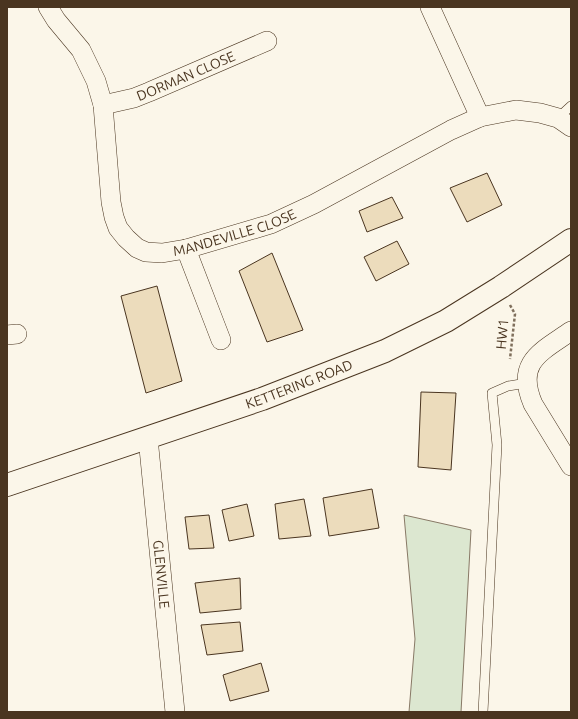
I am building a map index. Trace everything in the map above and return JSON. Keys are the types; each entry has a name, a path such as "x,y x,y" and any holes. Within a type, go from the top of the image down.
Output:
{"main road":[{"name":"KETTERING ROAD","path":"7,485 262,399 385,351 446,321 501,287 571,240"}],"street":[{"name":"MANDEVILLE CLOSE","path":"48,7 56,20 81,50 96,82 103,105 111,202 118,228 137,248 146,252 162,253 186,249 271,224 314,204 451,130 480,117 516,110 540,112 567,117"},
{"path":"430,7 480,117"},
{"name":"DORMAN CLOSE","path":"103,105 134,98 267,41"},
{"path":"186,249 221,340"},
{"path":"570,464 533,404 528,393 527,382 528,374 534,359 541,352 571,331"},
{"name":"GLENVILLE","path":"148,438 175,712"}],"lane":[{"path":"483,712 497,445 492,393 508,386 527,382"}],"path":[{"name":"HW1","path":"501,287 515,314 508,386"}],"green space":[{"path":"404,515 471,530 461,712 409,712 415,639"}],"building":[{"path":"487,173 502,205 467,222 450,188"},
{"path":"392,197 403,218 367,232 359,211"},
{"path":"397,241 409,264 376,281 364,257"},
{"path":"272,253 303,330 267,342 239,271"},
{"path":"157,286 182,381 146,393 121,296"},
{"path":"421,392 456,393 451,470 418,467"},
{"path":"372,489 379,528 329,536 323,498"},
{"path":"304,499 311,536 279,539 275,504"},
{"path":"247,504 254,536 229,541 222,510"},
{"path":"209,515 214,548 189,549 185,517"},
{"path":"240,578 241,609 200,613 195,583"},
{"path":"240,622 243,651 207,655 201,625"},
{"path":"261,663 269,691 230,701 223,675"}]}
